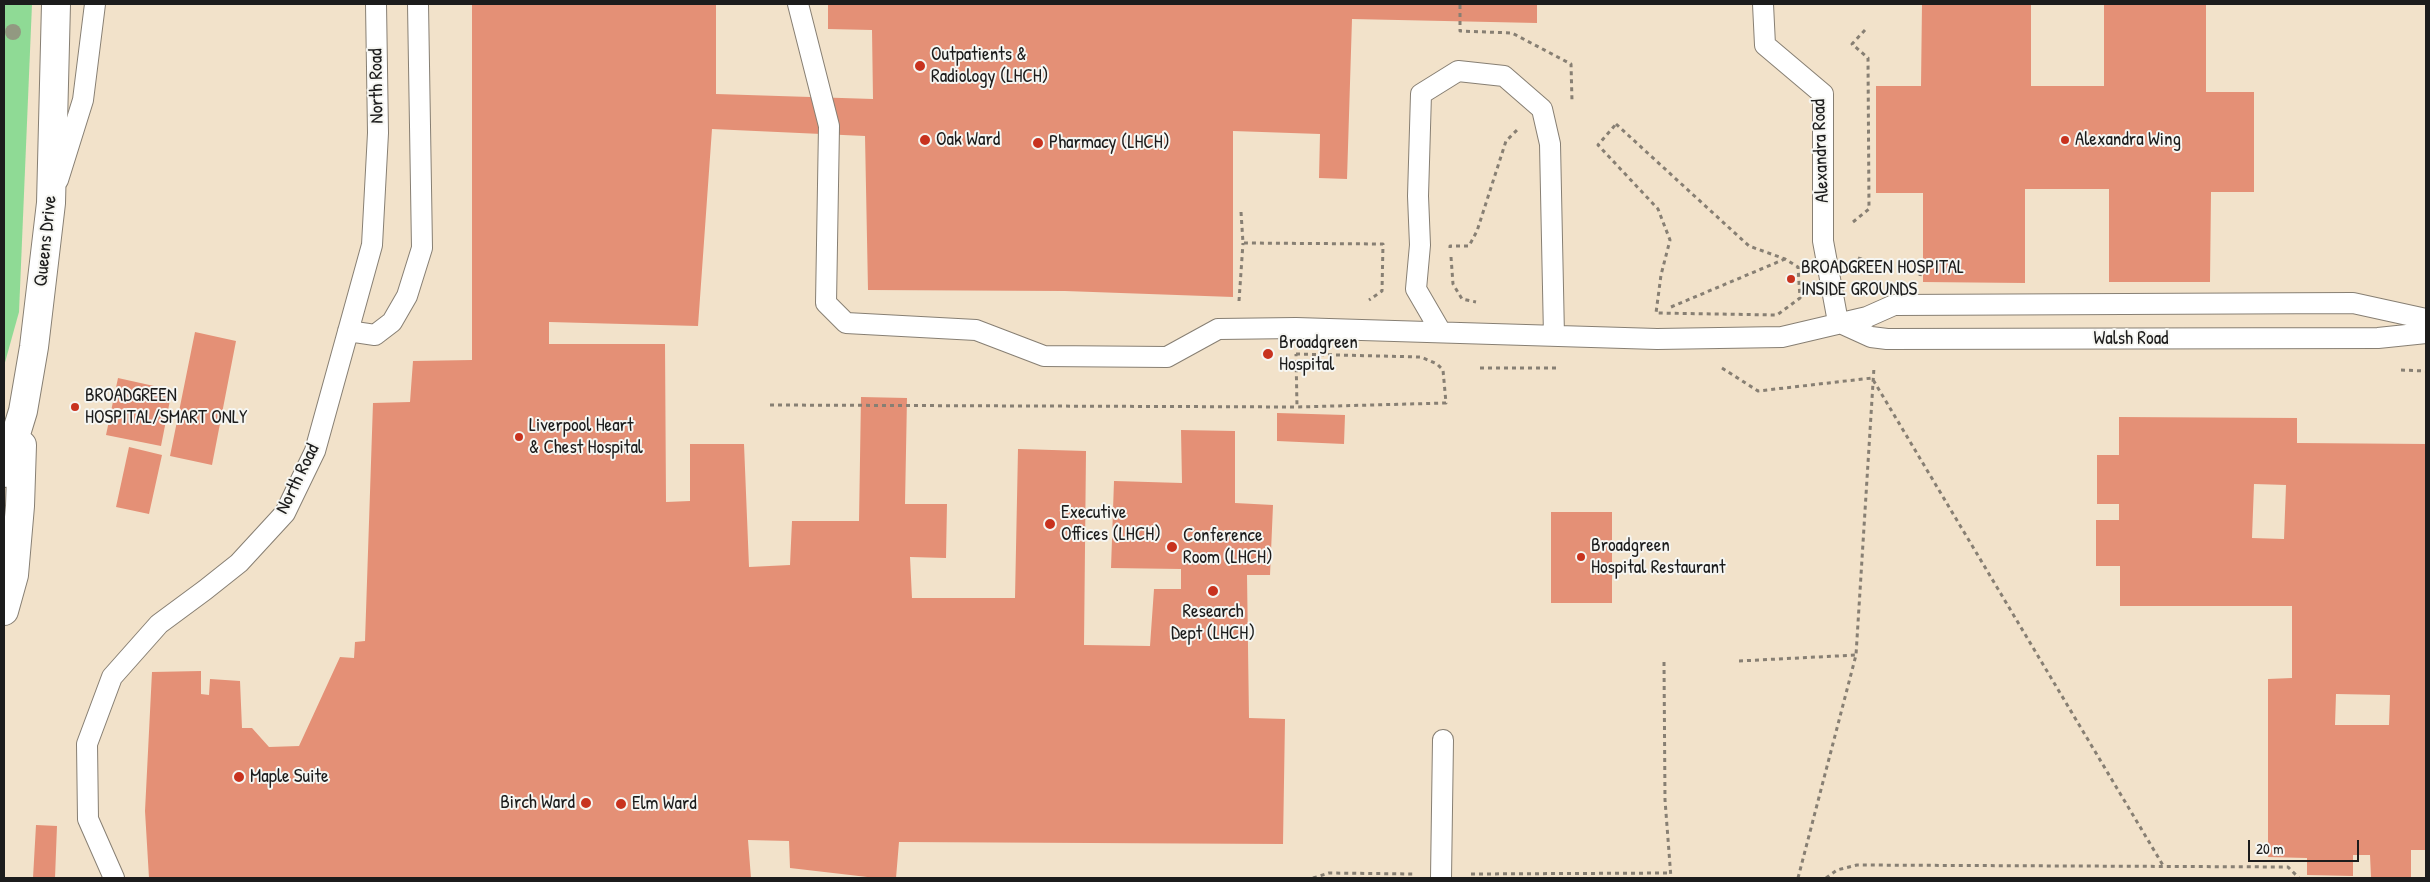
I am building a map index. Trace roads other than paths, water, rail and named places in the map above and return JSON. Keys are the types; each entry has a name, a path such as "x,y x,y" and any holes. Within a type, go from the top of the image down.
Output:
{"highway":[{"name":"Queens Drive","path":"4,473 23,411 34,347 51,203 56,4"},
{"path":"4,611 14,574 20,506 23,411"}],"lane":[{"path":"51,203 83,100 95,4"},
{"name":"North Road","path":"114,878 88,819 87,744 112,677 159,624 239,563 286,513 315,452 372,245 378,134 376,4"},
{"path":"348,331 375,335 392,322 407,296 422,248 418,4"},
{"path":"798,4 829,126 826,303 846,323 976,330 1044,356 1167,357 1218,329 1296,328 1441,332 1502,336 1657,339 1782,337 1838,322 1867,317 1894,305 2353,303 2426,319"},
{"name":"Alexandra Road","path":"1763,4 1764,45 1823,94 1823,241 1838,322"},
{"path":"1441,332 1416,289 1420,245 1418,196 1421,94 1458,71 1504,76 1542,109 1550,144 1554,336"},
{"name":"Walsh Road","path":"1838,322 1871,337 1887,339 2369,338 2426,333"},
{"path":"1441,876 1443,740"}],"place":[{"name":"Outpatients & Radiology (LHCH)","path":"920,66"},
{"name":"Oak Ward","path":"925,140"},
{"name":"Alexandra Wing","path":"2065,140"},
{"name":"Pharmacy (LHCH)","path":"1038,143"},
{"name":"BROADGREEN HOSPITAL INSIDE GROUNDS","path":"1791,279"},
{"name":"Broadgreen Hospital","path":"1268,354"},
{"name":"BROADGREEN HOSPITAL/SMART ONLY","path":"75,407"},
{"name":"Liverpool Heart & Chest Hospital","path":"519,437"},
{"name":"Executive Offices (LHCH)","path":"1050,524"},
{"name":"Conference Room (LHCH)","path":"1172,547"},
{"name":"Broadgreen Hospital Restaurant","path":"1581,557"},
{"name":"Research Dept (LHCH)","path":"1213,591"},
{"name":"Maple Suite","path":"239,777"},
{"name":"Birch Ward","path":"586,803"},
{"name":"Elm Ward","path":"621,804"}]}
